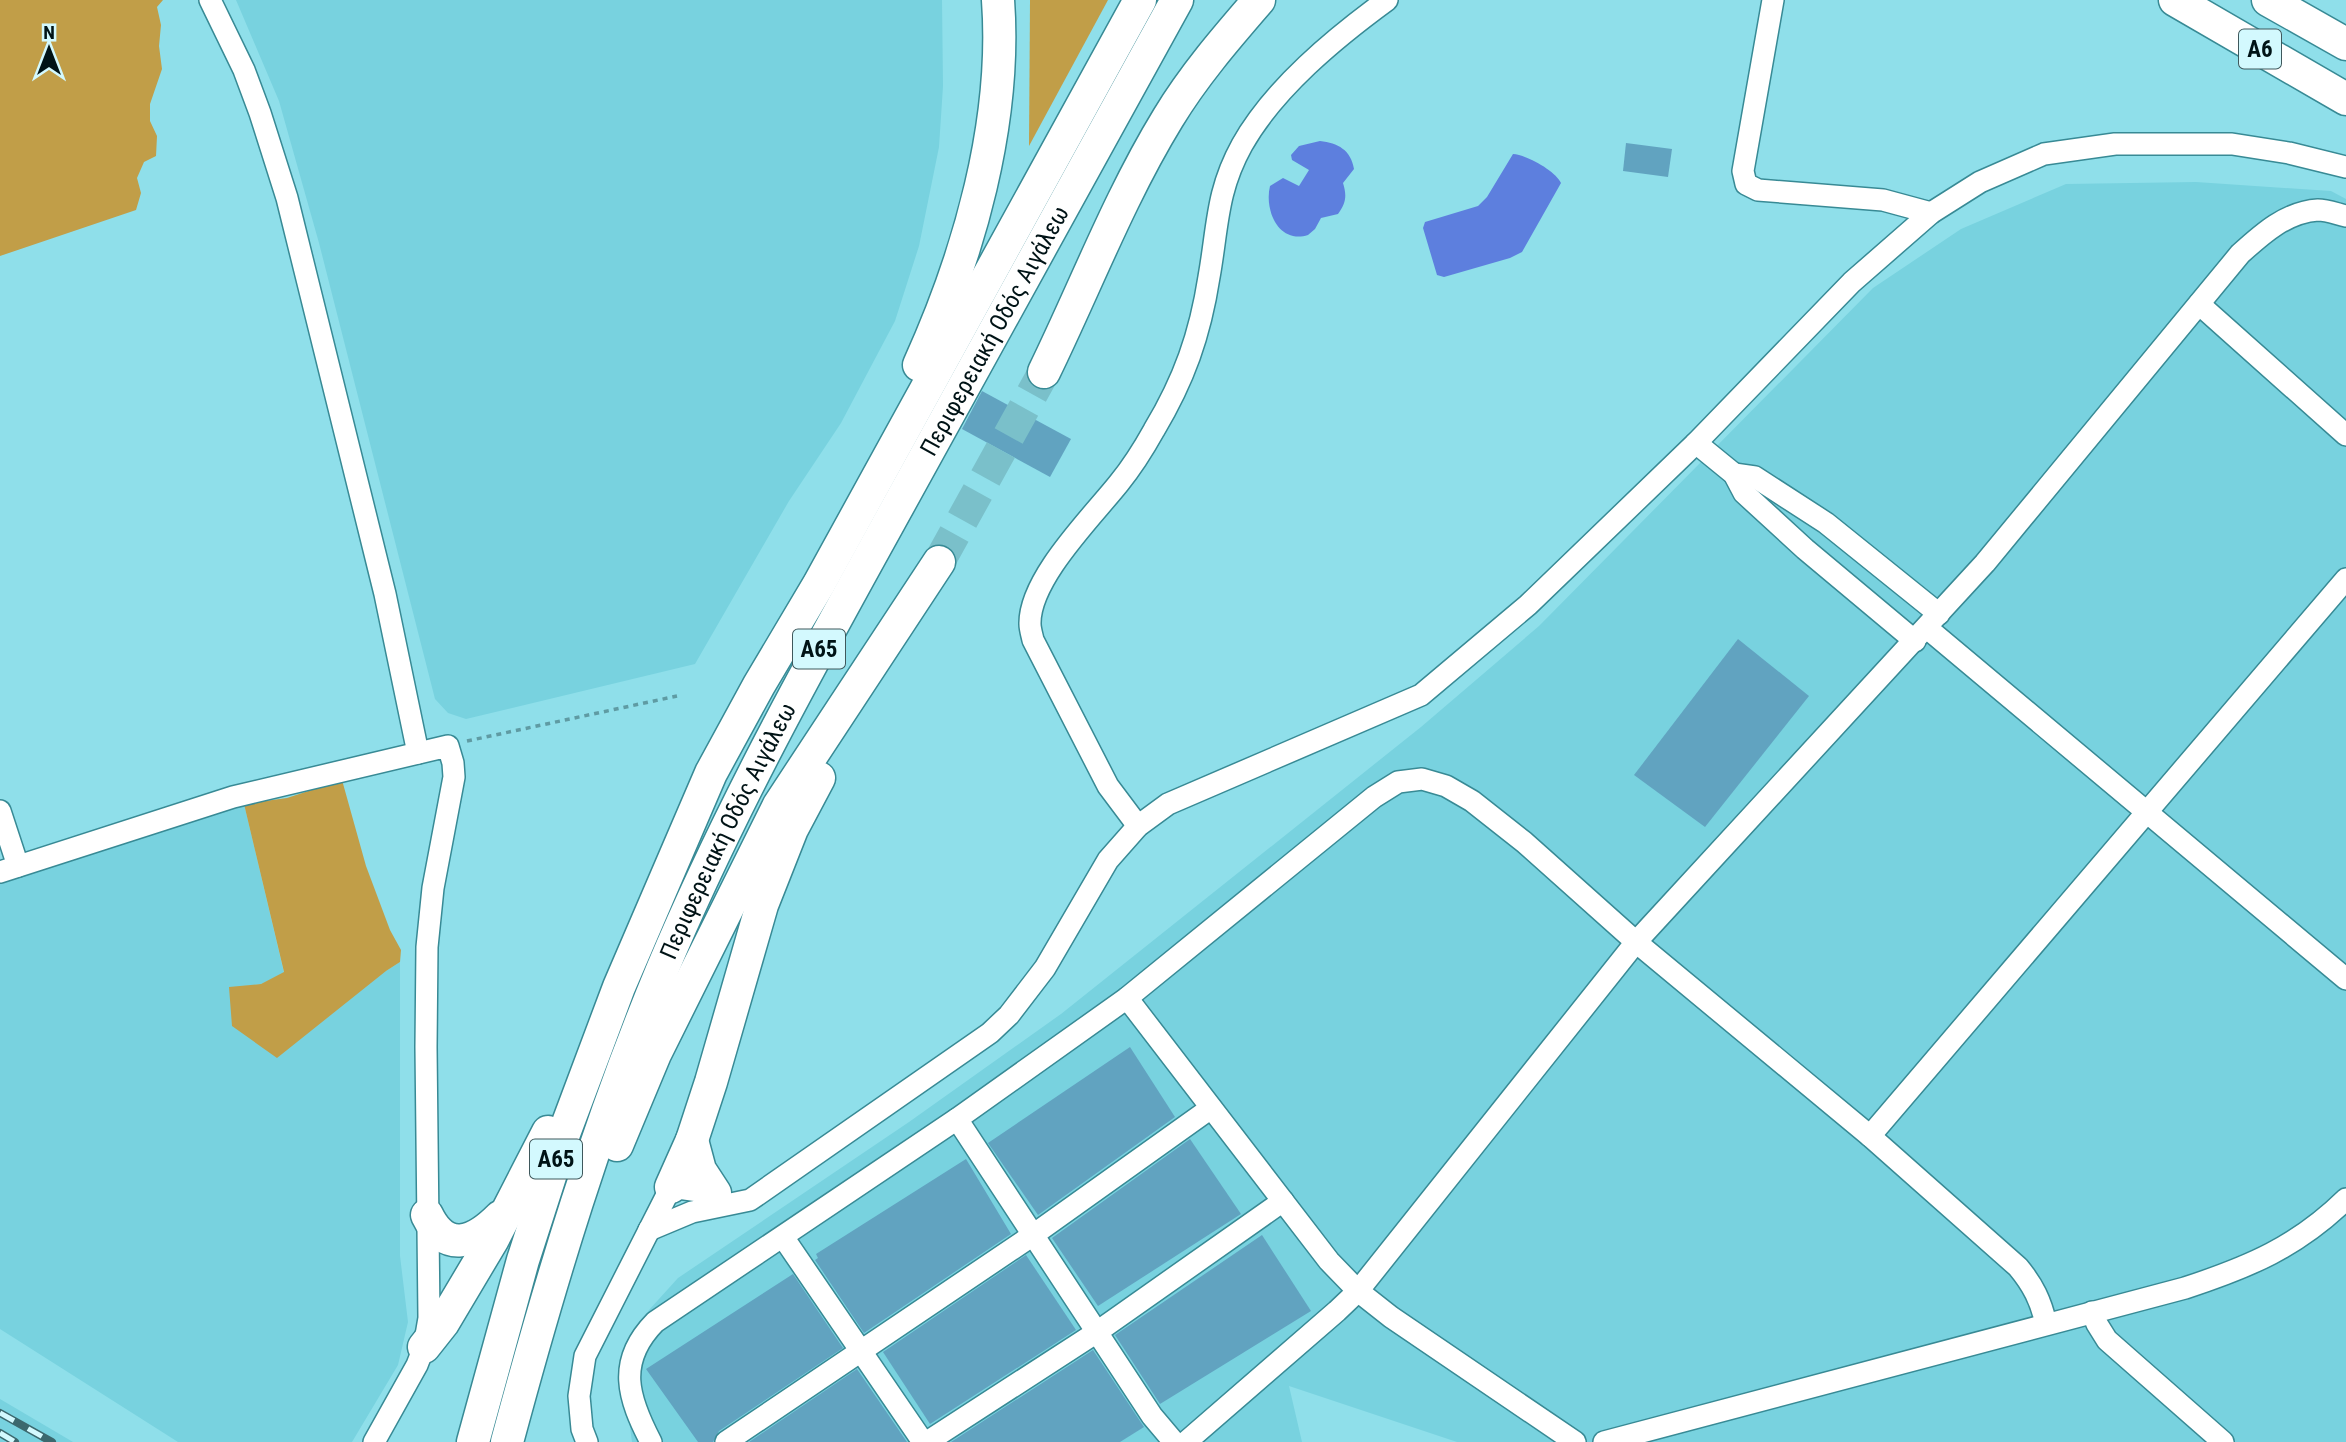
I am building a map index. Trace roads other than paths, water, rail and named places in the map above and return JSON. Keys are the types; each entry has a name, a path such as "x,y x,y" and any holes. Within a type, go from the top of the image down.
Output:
{"highway":[{"path":"819,584 856,487 930,341 967,236 990,138 999,49 998,0"},
{"name":"Περιφερειακή Οδός Αιγάλεω","path":"473,1442 523,1260 562,1139 619,986 711,773 819,584 1140,0"},
{"name":"Περιφερειακή Οδός Αιγάλεω","path":"507,1442 537,1332 593,1149 627,1055 697,890 801,682 1177,0"},
{"path":"1044,372 1127,196 1168,118 1216,50 1259,0"},
{"name":"Α6","path":"2175,0 2346,99"},
{"name":"Α6","path":"2268,0 2346,44"},
{"path":"537,1332 576,1258 616,1147 655,1054 779,805 939,562"},
{"path":"671,1187 692,1140 762,905 775,870 798,818 908,612"},
{"path":"424,1347 443,1323 512,1203 550,1125 625,937 639,914 664,885"},
{"path":"692,1140 700,1170 715,1193"},
{"path":"427,1215 433,1228 444,1237 458,1241 472,1239 485,1232 512,1203"}],"street":[{"path":"210,0 244,70 279,171 385,594 418,753"},
{"path":"1138,826 1108,786 1033,639 1030,624 1033,605 1041,586 1061,555 1120,482 1155,430 1191,356 1210,276 1218,208 1226,180 1242,146 1261,115 1312,61 1387,0"},
{"path":"1773,0 1743,171 1746,184 1758,190 1882,200 1931,212"},
{"path":"649,1230 692,1212 750,1200 968,1050 1009,1015 1045,968 1108,860 1138,826 1168,804 1421,695 1528,605 1696,443 1852,282 1931,212 1980,182 2044,155 2115,145 2232,144 2289,153 2346,167"},
{"path":"1186,1442 1358,1291 1636,942 1927,628 2241,254 2266,230 2291,217 2319,210 2346,216"},
{"path":"2199,304 2346,435"},
{"path":"1696,443 1734,474 1744,494 1805,549 1927,628"},
{"path":"1734,474 1755,477 1826,523 1927,628 2346,979"},
{"path":"1870,1136 2346,579"},
{"path":"0,811 9,869 233,797 448,746 453,763 453,786 433,888 427,947 429,1318 424,1347 374,1442"},
{"path":"651,1442 636,1413 629,1372 642,1336 673,1310 957,1119 1127,998 1374,797 1398,782 1422,779 1446,786 1472,801 1524,842 1636,942 1870,1136 2018,1267 2033,1286 2042,1304 2046,1324"},
{"path":"1127,998 1329,1261 1358,1291 1391,1317 1575,1442"},
{"path":"726,1442 1033,1234 1211,1108"},
{"path":"957,1119 1152,1416 1174,1442"},
{"path":"587,1442 582,1429 579,1396 585,1356 671,1187 750,1200"},
{"path":"1604,1442 2185,1288 2238,1271 2288,1246 2325,1220 2346,1199"},
{"path":"783,1237 925,1442 1097,1332 1283,1201"},
{"path":"2092,1312 2107,1340 2223,1442"}],"water":[{"path":"1320,141 1343,149 1352,162 1354,169 1343,183 1344,203 1338,214 1321,218 1308,235 1289,235 1276,223 1272,215 1269,205 1270,186 1283,178 1299,186 1309,170 1292,160 1291,155 1299,146"},
{"path":"1513,154 1540,164 1561,183 1522,252 1444,277 1437,275 1423,228 1425,222 1478,206 1487,197"}],"tunnel":[{"path":"939,562 1044,372"}],"railway":[{"path":"0,1413 52,1442"},
{"path":"0,1433 15,1442"}]}
